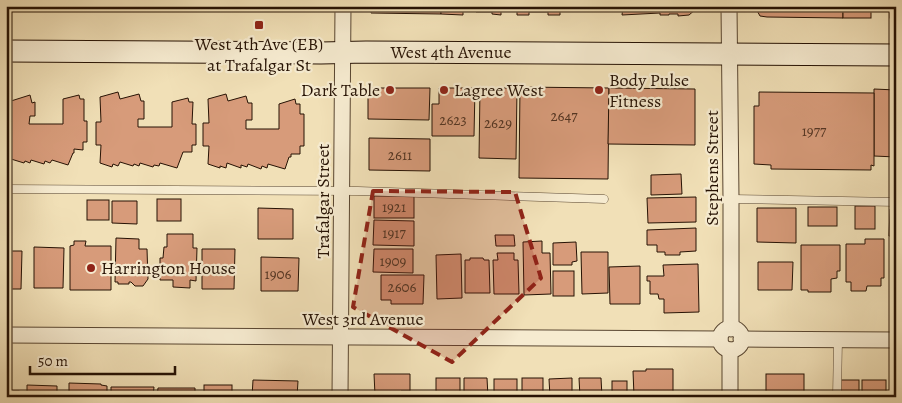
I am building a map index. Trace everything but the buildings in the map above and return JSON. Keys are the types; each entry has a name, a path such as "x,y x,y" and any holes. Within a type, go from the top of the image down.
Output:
{"main road":[{"name":"West 4th Avenue","path":"6,51 896,55"}],"street":[{"name":"Trafalgar Street","path":"340,397 343,6"},
{"name":"Stephens Street","path":"729,6 731,199 730,397"},
{"name":"West 3rd Avenue","path":"6,335 896,340"}],"lane":[{"path":"6,189 342,191 604,199"},
{"path":"731,199 896,202"},
{"path":"837,397 838,340"}],"highlighted area":[{"path":"373,191 515,192 541,278 452,362 353,307"}],"place":[{"name":"West 4th Ave (EB) at Trafalgar St","path":"259,25"},
{"name":"Dark Table","path":"390,90"},
{"name":"Lagree West","path":"444,90"},
{"name":"Body Pulse Fitness","path":"599,90"},
{"name":"Harrington House","path":"91,268"}]}
